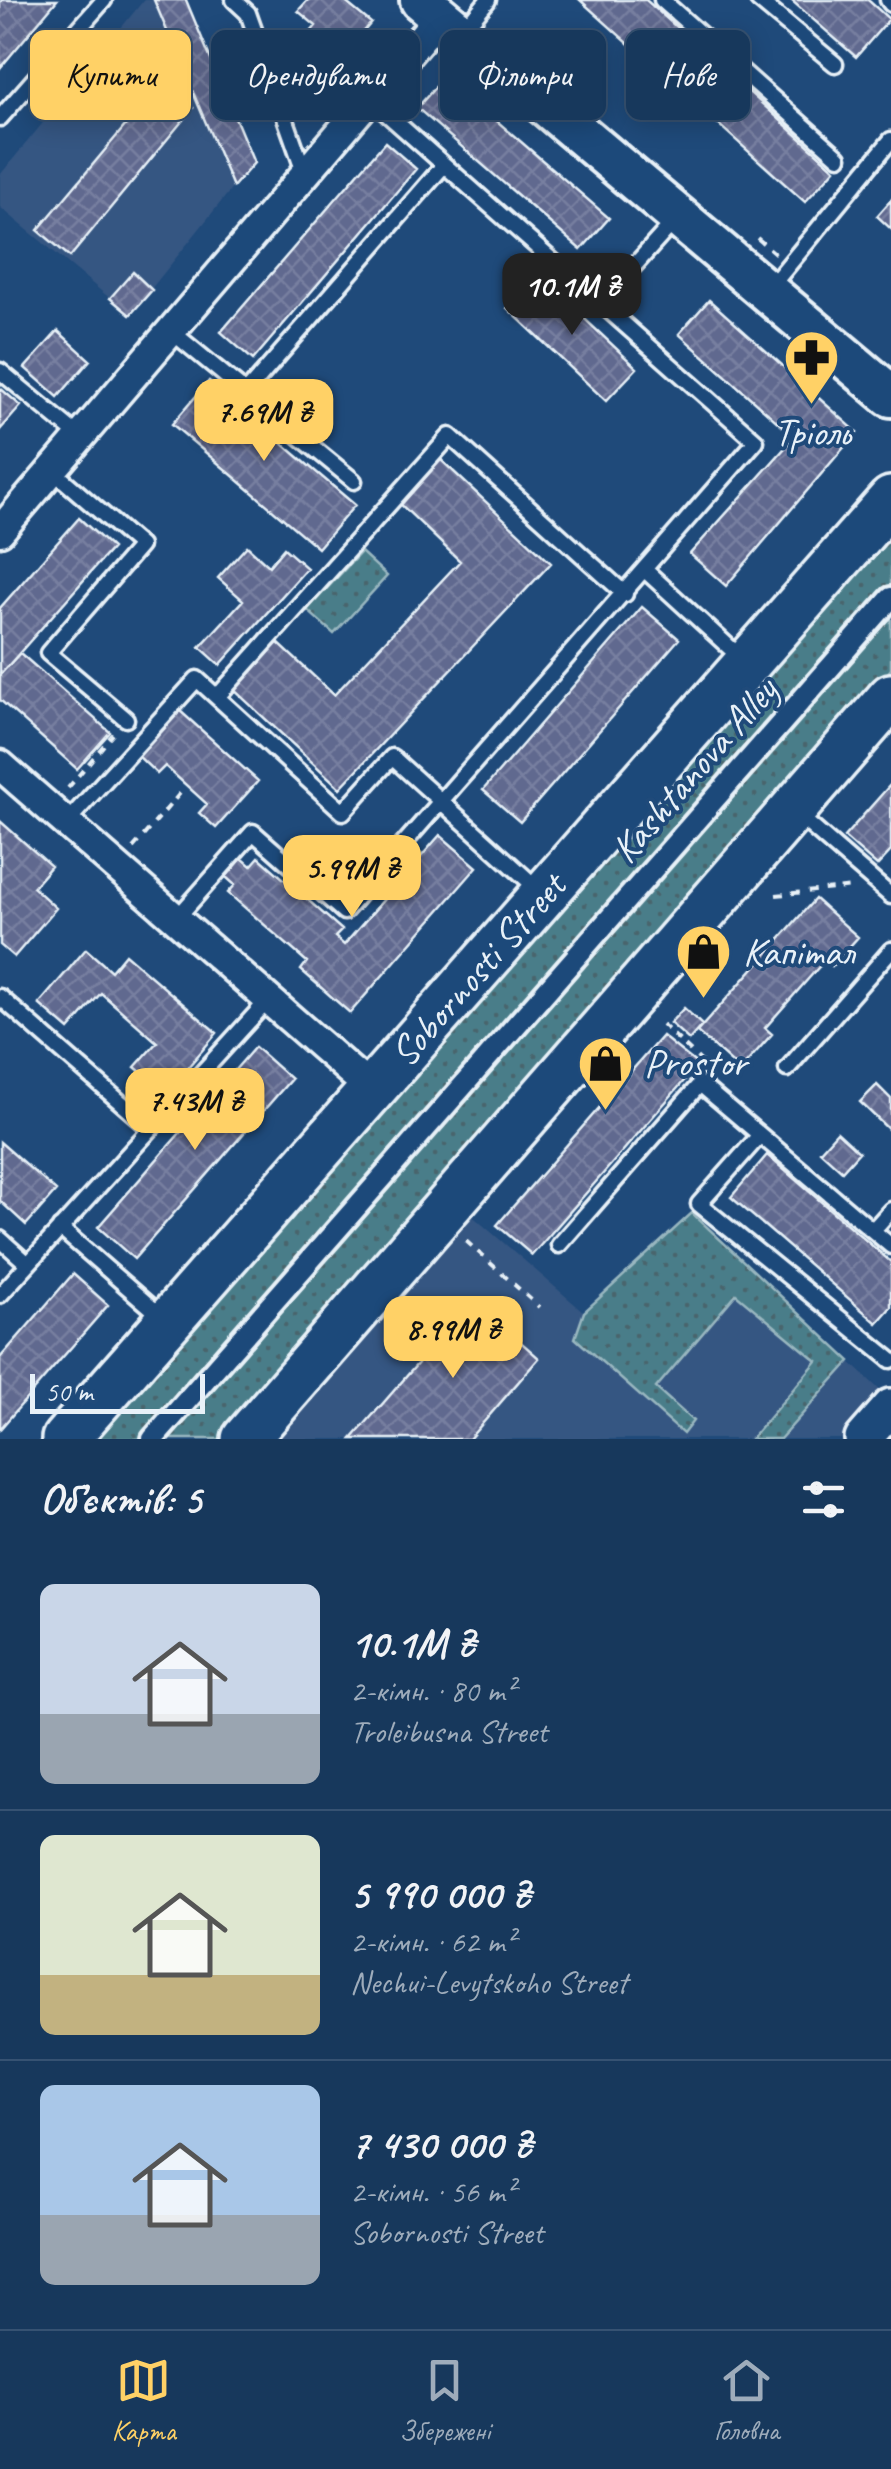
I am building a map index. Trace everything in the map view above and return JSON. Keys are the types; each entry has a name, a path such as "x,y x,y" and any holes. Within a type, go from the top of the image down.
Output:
{"main road":[{"path":"441,16 891,396"},
{"name":"Sobornosti Street","path":"65,1439 891,500"},
{"path":"245,1439 891,697"}],"street":[{"path":"420,41 441,16"},
{"path":"0,531 352,120"},
{"name":"Kashtanova Alley","path":"153,1439 891,598"},
{"path":"0,765 372,1090"},
{"path":"862,1439 891,1407"}],"lane":[{"path":"0,118 104,0"},
{"path":"234,0 248,12 305,174"},
{"path":"441,16 488,0"},
{"path":"662,0 840,157"},
{"path":"758,0 834,64"},
{"path":"176,919 253,832 344,912 756,441 394,120"},
{"path":"767,292 891,140"},
{"path":"246,393 444,165"},
{"path":"600,304 678,217"},
{"path":"171,331 354,481"},
{"path":"0,371 80,437"},
{"path":"217,697 450,436 625,594"},
{"path":"52,470 140,546 48,653 126,719"},
{"path":"646,571 747,664"},
{"path":"66,823 197,679 343,812 392,758 544,895"},
{"path":"792,810 891,896"},
{"path":"787,1069 891,950"},
{"path":"0,997 150,1129"},
{"path":"0,1295 268,1000"},
{"path":"558,1246 700,1084 891,1246"},
{"path":"760,1135 699,1204 891,1360"},
{"path":"872,1230 891,1210"},
{"path":"60,1228 168,1322"},
{"path":"0,1239 28,1264"}],"path":[{"path":"64,792 126,719"},
{"path":"132,850 182,791"},
{"path":"776,895 878,884"},
{"path":"662,1024 705,1063 700,1084"},
{"path":"466,1241 538,1306"}],"shaded area":[{"path":"144,0 154,0 167,30 119,30"},
{"path":"191,88 233,187 130,315 0,207 0,175 45,120 191,120"},
{"path":"469,1213 584,1312 692,1213 884,1394 843,1439 270,1439"}],"green space":[{"path":"891,515 891,669 223,1439 83,1439"},
{"path":"361,552 387,576 334,634 307,610"},
{"path":"692,1213 850,1361 780,1439 751,1439 817,1361 736,1294 656,1388 693,1421 683,1434 575,1338 584,1312"}],"building":[{"path":"57,0 0,68 0,2"},
{"path":"154,0 186,0 211,60 211,120 236,120 254,163 233,187 191,88 191,30 167,30"},
{"path":"308,0 343,0 371,23 365,30 313,30 316,26 298,11"},
{"path":"580,0 646,0 680,30 626,30 626,41"},
{"path":"791,0 868,0 889,19 856,57"},
{"path":"440,82 440,120 496,120 609,218 581,250 420,111 420,105"},
{"path":"750,93 835,169 805,202 714,120 750,120"},
{"path":"130,120 183,120 70,257 38,230"},
{"path":"385,142 416,169 253,360 221,332"},
{"path":"891,200 891,229 877,216"},
{"path":"133,272 152,290 130,315 110,298"},
{"path":"538,275 637,368 606,401 507,308"},
{"path":"709,300 857,432 726,586 690,554 801,430 788,419 782,426 679,334"},
{"path":"58,331 90,360 58,397 25,368"},
{"path":"209,381 355,505 318,548 172,424"},
{"path":"0,388 21,406 0,430"},
{"path":"437,456 551,563 340,788 232,688 276,641 334,695 460,561 396,500"},
{"path":"79,518 112,548 0,675 0,608"},
{"path":"247,546 269,566 284,548 307,568 220,665 200,647 243,600 218,578"},
{"path":"642,607 679,639 520,822 483,790"},
{"path":"20,653 110,732 77,769 0,700 0,675"},
{"path":"179,710 258,781 216,828 199,813 207,804 165,766 157,774 138,756"},
{"path":"891,784 891,851 877,866 844,837"},
{"path":"0,821 51,866 33,887 56,908 14,957 0,945"},
{"path":"440,835 477,867 350,1013 301,970 307,962 228,893 235,885 226,877 242,858 251,866 259,857 342,930 335,937 344,945"},
{"path":"815,899 858,937 832,966 825,960 765,1028 772,1034 740,1070 697,1032"},
{"path":"86,949 111,971 125,954 217,1033 166,1093 135,1067 157,1042 101,993 69,1030 39,1004"},
{"path":"684,1008 702,1025 689,1040 670,1023"},
{"path":"662,1036 698,1065 532,1255 497,1225"},
{"path":"255,1047 291,1079 134,1259 98,1227"},
{"path":"877,1085 891,1099 891,1132 860,1102"},
{"path":"837,1132 859,1152 842,1171 820,1151"},
{"path":"0,1142 56,1191 26,1225 0,1201"},
{"path":"767,1155 891,1262 891,1307 877,1323 731,1197"},
{"path":"73,1274 108,1305 0,1429 0,1358"},
{"path":"473,1300 539,1358 469,1439 352,1439 418,1363 408,1354 437,1321 447,1329"}],"place":[{"name":"Тріоль","path":"812,407"},
{"name":"Капітал","path":"704,1001"},
{"name":"Prostor","path":"605,1112"}]}
